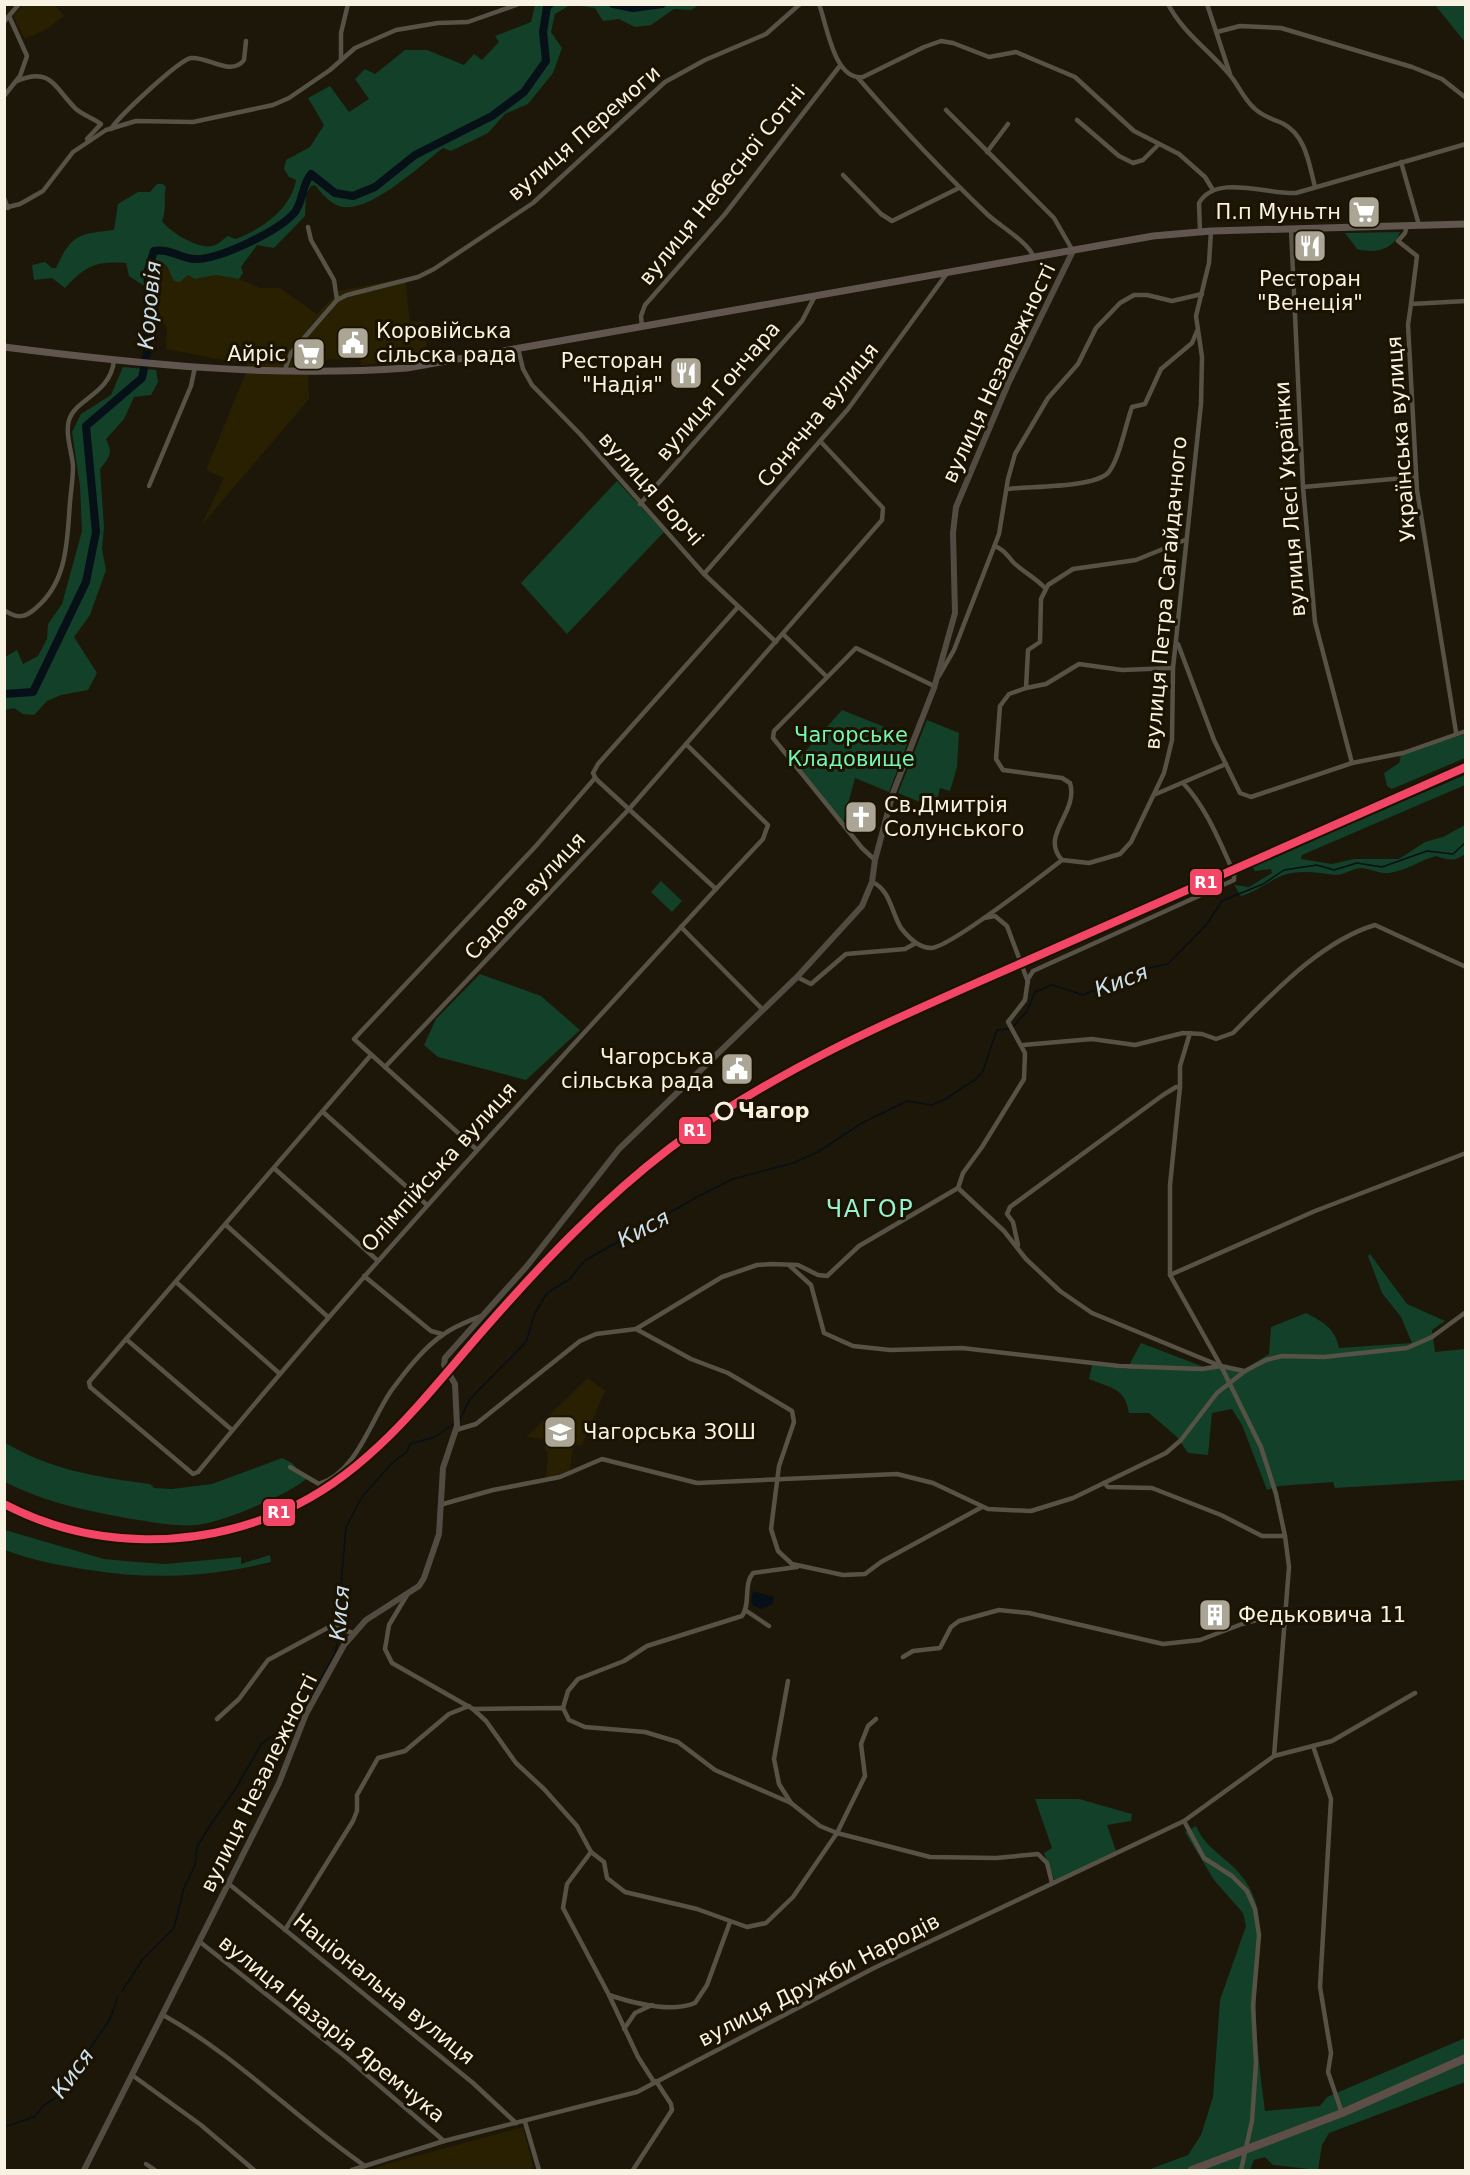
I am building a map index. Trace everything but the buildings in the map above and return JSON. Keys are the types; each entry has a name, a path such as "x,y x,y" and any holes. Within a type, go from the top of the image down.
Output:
{"highway":[{"path":"1194,2170 1342,2113 1466,2058"}],"main road":[{"path":"4,347 136,362 284,372 358,372 407,368 1153,236 1200,231 1466,224"}],"street":[{"path":"4,22 19,4"},
{"path":"341,59 341,33 348,4"},
{"path":"86,141 111,129 139,121 193,122 273,105 289,98 330,70 359,46 396,30 438,22 468,22 519,4"},
{"name":"вулиця Перемоги","path":"284,372 291,353 337,300 346,295 429,272 533,203 665,82 705,60 766,34 800,4"},
{"path":"819,4 839,67 856,78 903,131 959,188 1030,249 1034,258"},
{"path":"1168,4 1204,51 1230,74 1254,108 1286,126 1303,143 1315,187"},
{"path":"1207,4 1230,74"},
{"path":"4,96 17,81 27,53 9,16"},
{"path":"1216,32 1240,26 1281,27 1412,67 1443,79 1466,98"},
{"path":"111,129 145,94 185,61 194,58 227,67 237,66 244,60 246,41"},
{"path":"856,78 941,41 953,43 986,56 1014,51 1071,74 1128,126 1143,137 1179,154 1205,177 1213,190"},
{"name":"вулиця Небесної Сотні","path":"642,327 641,316 645,305 725,214 839,67"},
{"path":"4,198 6,208 43,191 68,157 86,141 100,123 77,110 58,86 49,79 32,76 17,81"},
{"path":"946,110 1054,218 1073,251"},
{"path":"1077,120 1119,156 1133,163 1143,160 1159,144"},
{"path":"987,152 1008,124"},
{"path":"1200,231 1198,203 1213,190 1242,187 1293,193 1466,144"},
{"path":"1401,162 1419,225"},
{"path":"843,175 887,219 892,221 959,188"},
{"name":"Українська вулиця","path":"1407,226 1405,233 1398,241 1417,256 1408,325 1416,477 1430,583 1456,732"},
{"path":"308,227 311,240 334,280 337,300"},
{"name":"вулиця Лесі Українки","path":"1291,229 1303,487 1315,622 1352,763"},
{"name":"вулиця Петра Сагайдачного","path":"1062,860 1089,863 1120,854 1131,842 1156,794 1172,740 1173,668 1201,404 1202,357 1196,316 1209,263 1210,231"},
{"name":"вулиця Незалежності","path":"84,2170 285,1772 306,1714 353,1633 422,1583 439,1534 443,1504 443,1468 457,1418 454,1381 444,1360 527,1266 619,1149 797,976 862,906 872,882 875,860 893,793 935,684 955,613 952,533 956,507 1008,384 1073,251"},
{"name":"Сонячна вулиця","path":"705,574 821,442 892,351 948,272"},
{"path":"875,860 862,848 773,738 774,730 856,648 935,684 954,650 995,546 1003,521 1015,454 1048,398 1078,364 1096,327 1120,303 1134,295 1147,295 1172,301 1202,294"},
{"name":"вулиця Гончара","path":"640,504 802,321 815,296"},
{"path":"1411,304 1466,301"},
{"path":"1008,489 1094,482 1108,472 1132,407 1145,404 1161,369 1192,343 1197,331"},
{"name":"вулиця Борчі","path":"518,348 529,381 580,434 640,504 705,574 776,642"},
{"path":"4,610 16,617 23,616 41,604 53,587 68,547 73,475 68,428 70,417 100,389 111,372 114,360"},
{"path":"150,486 191,386 195,367"},
{"name":"Садова вулиця","path":"385,1067 630,808 783,634 884,514 880,505 821,442"},
{"path":"1303,487 1416,477"},
{"path":"1026,688 1027,651 1030,646 1040,643 1041,599 1045,588 1071,570 1136,560 1185,540"},
{"path":"995,546 1004,550 1015,563 1032,574 1045,588"},
{"path":"716,889 595,778 593,772 738,607"},
{"path":"783,634 827,677"},
{"path":"1177,639 1214,740 1240,793 1251,797 1352,763 1403,753 1466,730"},
{"path":"872,882 882,889 901,928 916,944 928,948 938,947 982,919 1062,860 1056,851 1056,835 1058,825 1071,806 1070,783 1062,778 1003,770 997,762 1001,704 1009,694 1046,684 1079,664 1122,670 1173,668"},
{"name":"Олімпійська вулиця","path":"126,1339 89,1383 148,1439 195,1474 279,1373 476,1149 763,839 768,825 686,744"},
{"path":"1156,794 1226,764"},
{"path":"476,1149 354,1040 511,873 595,778"},
{"path":"456,1428 477,1424 583,1340 596,1335 636,1329 722,1277 757,1265 788,1264 800,1266 820,1276 828,1276 859,1246 958,1188 963,1173 1022,1084 1026,1064 1023,1045 1009,1025 1011,1016 1025,1000 1032,973 1040,967 1233,881 1234,873 1206,815 1197,798 1183,783"},
{"path":"982,919 996,916 1006,923 1028,982"},
{"path":"1023,1045 1092,1039 1135,1045 1190,1033 1216,1039 1231,1035 1308,962 1349,937 1375,925 1466,967"},
{"path":"681,927 763,1010"},
{"path":"797,976 811,984 846,954 905,949 916,944"},
{"path":"1190,1033 1180,1066 1170,1185 1170,1275 1221,1366 1261,1447 1276,1494 1289,1567 1274,1756 1332,1741 1415,1693"},
{"path":"232,1430 126,1339 371,1055"},
{"path":"1019,1248 1013,1222 1007,1214 1010,1207 1163,1095 1180,1087"},
{"path":"323,1113 428,1204"},
{"path":"1170,1275 1315,1211 1466,1153"},
{"path":"275,1168 377,1260"},
{"path":"958,1188 1004,1230 1026,1259 1060,1291 1092,1313 1221,1366 1245,1371"},
{"path":"225,1225 328,1317"},
{"path":"788,1264 800,1272 811,1285 824,1334 853,1346 890,1350 962,1348 1119,1366 1202,1369 1221,1366"},
{"path":"364,1276 431,1331 442,1334"},
{"path":"176,1282 279,1373"},
{"path":"443,1504 484,1492 560,1477 602,1459 629,1464 692,1482 902,1474 933,1483 982,1507 1031,1512 1073,1498 1173,1449 1216,1394 1245,1371 1278,1356 1318,1357 1407,1348 1432,1337 1466,1312"},
{"path":"290,1467 320,1484 340,1470 357,1451 391,1391 442,1334 484,1315"},
{"path":"636,1329 690,1359 724,1371 790,1409 794,1422 777,1479 772,1540 784,1559 801,1567 843,1575 864,1574 982,1507"},
{"path":"1104,1483 1108,1487 1152,1488 1221,1515 1262,1536 1285,1536"},
{"path":"801,1567 753,1573 749,1580 745,1610 740,1617 643,1648 624,1661 576,1680 568,1691 563,1708 569,1720 585,1727 645,1732 678,1742 715,1770 791,1803 820,1826 837,1833 930,1857 996,1858 1038,1854 1047,1863 1052,1883"},
{"path":"410,1591 388,1625 385,1649 392,1663 471,1708 486,1721 516,1763 544,1789 577,1826 591,1852 604,1862 607,1878 622,1890 697,1909 730,1922 752,1928 775,1917 794,1897 837,1833 865,1776 861,1744 868,1726 876,1719"},
{"path":"745,1610 769,1626"},
{"path":"903,1657 913,1652 940,1648 951,1627 959,1620 999,1610 1029,1613 1163,1644 1200,1640 1242,1624 1287,1612"},
{"path":"217,1719 239,1699 268,1660 327,1628 340,1627 353,1633"},
{"path":"788,1681 774,1759 778,1782 791,1803"},
{"path":"285,1930 353,1821 357,1811 357,1795 378,1758 405,1751 452,1712 471,1708 563,1708"},
{"path":"1313,1746 1332,1799 1320,1987 1331,2053 1328,2072 1342,2113"},
{"name":"вулиця Дружби Народів","path":"352,2170 444,2141 613,2100 637,2092 874,1968 1184,1821 1274,1756"},
{"path":"1184,1821 1204,1858 1232,1876 1247,1891 1258,1923 1253,2006 1256,2063 1252,2121 1241,2170"},
{"path":"591,1852 567,1884 563,1904 624,2029 671,2104 672,2110 633,2170"},
{"name":"Національна вулиця","path":"229,1884 473,2083 516,2123"},
{"path":"609,1995 655,2005 687,2005 699,1999 707,1985 730,1922"},
{"name":"вулиця Назарія Яремчука","path":"200,1942 346,2058 444,2141"},
{"path":"624,2029 635,2013 655,2005"},
{"path":"163,2015 217,2050 331,2143 364,2166"},
{"path":"132,2075 201,2125 254,2170"},
{"path":"525,2122 539,2170"},
{"path":"146,2164 155,2170"}],"shaded area":[{"path":"24,4 55,5 64,16 47,29 25,39 13,16"},
{"path":"161,262 166,265 169,273 188,275 195,279 216,275 239,279 260,288 280,288 317,314 339,291 405,278 410,322 425,321 427,358 361,365 360,359 308,360 309,399 201,526 224,478 206,470 249,365 166,349 167,328 161,320 153,282 157,266"},
{"name":"Чагорська ЗОШ","path":"588,1378 605,1391 582,1445 573,1446 570,1472 546,1478 548,1451 545,1451 544,1439 526,1437"},
{"path":"753,1591 774,1597 773,1604 762,1609 754,1606 751,1602"},
{"path":"523,2127 534,2170 369,2170 397,2161"}],"green space":[{"path":"535,5 570,5 555,14 551,32 562,48 553,73 528,104 505,114 488,133 451,151 443,148 396,185 368,202 355,206 340,206 328,199 315,185 311,186 306,194 305,216 274,248 257,245 241,267 243,273 239,279 216,275 195,279 188,275 180,282 174,281 166,265 161,262 157,266 153,282 144,286 129,276 126,263 92,266 65,288 52,278 34,280 32,265 45,262 52,268 56,268 72,242 84,235 114,230 118,204 138,192 150,192 157,184 163,184 166,187 162,221 178,235 192,243 212,246 228,236 235,239 255,230 281,209 293,190 296,180 289,177 284,169 286,160 310,147 324,125 308,98 330,86 349,112 369,99 355,79 365,69 375,74 405,50 427,50 464,65 474,54 482,60 499,42 495,36 531,22"},
{"path":"574,5 699,5 691,10 674,9 651,25 635,27 619,19 603,21 595,8"},
{"path":"1435,5 1465,5 1465,42"},
{"path":"1400,232 1388,247 1376,251 1357,249 1345,233"},
{"path":"123,367 156,370 158,382 151,395 134,397 124,419 106,439 109,455 100,469 104,527 102,549 106,570 90,615 74,637 97,673 88,690 61,695 47,701 34,715 23,714 14,708 5,710 5,657 17,650 23,664 38,656 47,639 48,624 62,604 82,531 80,486 72,432 81,414 111,395"},
{"path":"617,481 664,532 567,634 521,583"},
{"name":"Чагорське Кладовище","path":"842,710 910,737 889,792 855,778 843,823 793,765"},
{"path":"927,720 959,733 957,767 950,791 940,788 936,804 922,803 898,793"},
{"path":"1465,734 1465,758 1392,789 1387,786 1384,773 1399,763 1401,755"},
{"path":"1465,775 1465,785 1302,855 1301,859 1332,864 1354,859 1399,859 1425,842 1443,837 1465,825 1465,854 1458,858 1448,859 1436,856 1389,873 1362,868 1336,875 1295,873 1281,876 1241,896 1234,885 1249,887 1272,873 1271,869 1255,871 1252,866"},
{"path":"661,881 682,901 672,912 651,892"},
{"path":"480,974 541,996 580,1030 526,1080 438,1057 424,1045 436,1019"},
{"path":"1370,1254 1407,1304 1445,1321 1432,1330 1435,1352 1465,1349 1465,1480 1335,1488 1333,1482 1279,1486 1267,1490 1242,1425 1232,1409 1212,1413 1208,1455 1188,1453 1177,1437 1149,1413 1129,1413 1127,1404 1120,1393 1089,1379 1092,1365 1127,1369 1141,1343 1204,1367 1221,1366 1240,1372 1269,1354 1271,1327 1306,1313 1323,1323 1335,1335 1339,1348 1412,1343 1401,1317 1382,1293 1368,1256"},
{"path":"4,1442 21,1452 56,1466 93,1475 150,1484 154,1488 172,1489 212,1484 282,1458 292,1463 306,1479 285,1493 237,1514 196,1525 164,1524 67,1505 36,1496 5,1482"},
{"path":"5,1530 104,1559 165,1564 241,1557 241,1564 270,1555 271,1562 203,1574 158,1576 112,1573 46,1562 5,1550"},
{"path":"1035,1799 1079,1799 1132,1814 1131,1821 1107,1825 1116,1851 1055,1881 1044,1853 1052,1848"},
{"path":"1196,1826 1209,1845 1242,1876 1255,1900 1258,1912 1260,1936 1256,2025 1265,2111 1320,2106 1327,2097 1465,2038 1465,2082 1329,2133 1322,2145 1318,2170 1273,2165 1265,2157 1254,2160 1250,2170 1148,2170 1188,2155 1201,2135 1213,2097 1220,2000 1246,1926 1243,1913 1214,1880 1185,1832"}],"waterway":[{"name":"Коровія","path":"4,694 33,692 86,582 96,532 86,426 142,378 148,348 146,330 150,309 147,273 154,251 159,250 194,259 233,250 287,220 300,203 311,174 335,193 353,196 375,187 415,155 492,116 524,92 546,61 543,32 547,7 550,4"},
{"name":"Коровія","path":"613,4 633,8 662,4"},
{"name":"Кися","path":"1013,1027 1027,1011 1035,992 1052,985 1083,995 1110,984 1128,972 1168,964 1207,924 1222,901 1263,884 1284,870 1317,865 1334,870 1357,863 1382,867 1427,851 1453,854 1466,842"},
{"name":"Кися","path":"459,1421 470,1399 526,1342 535,1313 547,1293 570,1279 584,1261 733,1179 793,1163 818,1152 862,1123 907,1101 931,1105 944,1100 976,1079 983,1071 997,1030 1009,1029"},
{"name":"Кися","path":"122,1991 143,1959 174,1928 184,1888 195,1865 197,1847 209,1827 236,1788 262,1743 290,1724 308,1703 335,1653 342,1621 339,1608 346,1527 362,1497 393,1462 407,1452 410,1444 435,1437 455,1423"},
{"name":"Кися","path":"4,2127 34,2117 44,2105 57,2097 110,2019 118,1996"}],"transit line":[{"name":"R1","path":"4,1504 38,1519 73,1530 108,1537 144,1539 180,1538 216,1532 252,1523 286,1510 317,1494 371,1453 419,1405 507,1303 597,1210 670,1148 713,1118 758,1090 850,1040 1466,767"}],"place":[{"name":"П.п Муньтн","path":"1364,212"},
{"name":"Ресторан \"Венеція\"","path":"1310,246"},
{"name":"Коровійська сільска рада","path":"353,343"},
{"name":"Айріс","path":"309,354"},
{"name":"Ресторан \"Надія\"","path":"686,373"},
{"name":"Св.Дмитрія Солунського","path":"861,817"},
{"name":"Чагорська сільська рада","path":"737,1069"},
{"name":"Чагор","path":"724,1111"},
{"name":"Чагорська ЗОШ","path":"560,1432"},
{"name":"Федьковича 11","path":"1215,1615"}],"district":[{"name":"ЧАГОР","path":"870,1209"}]}
